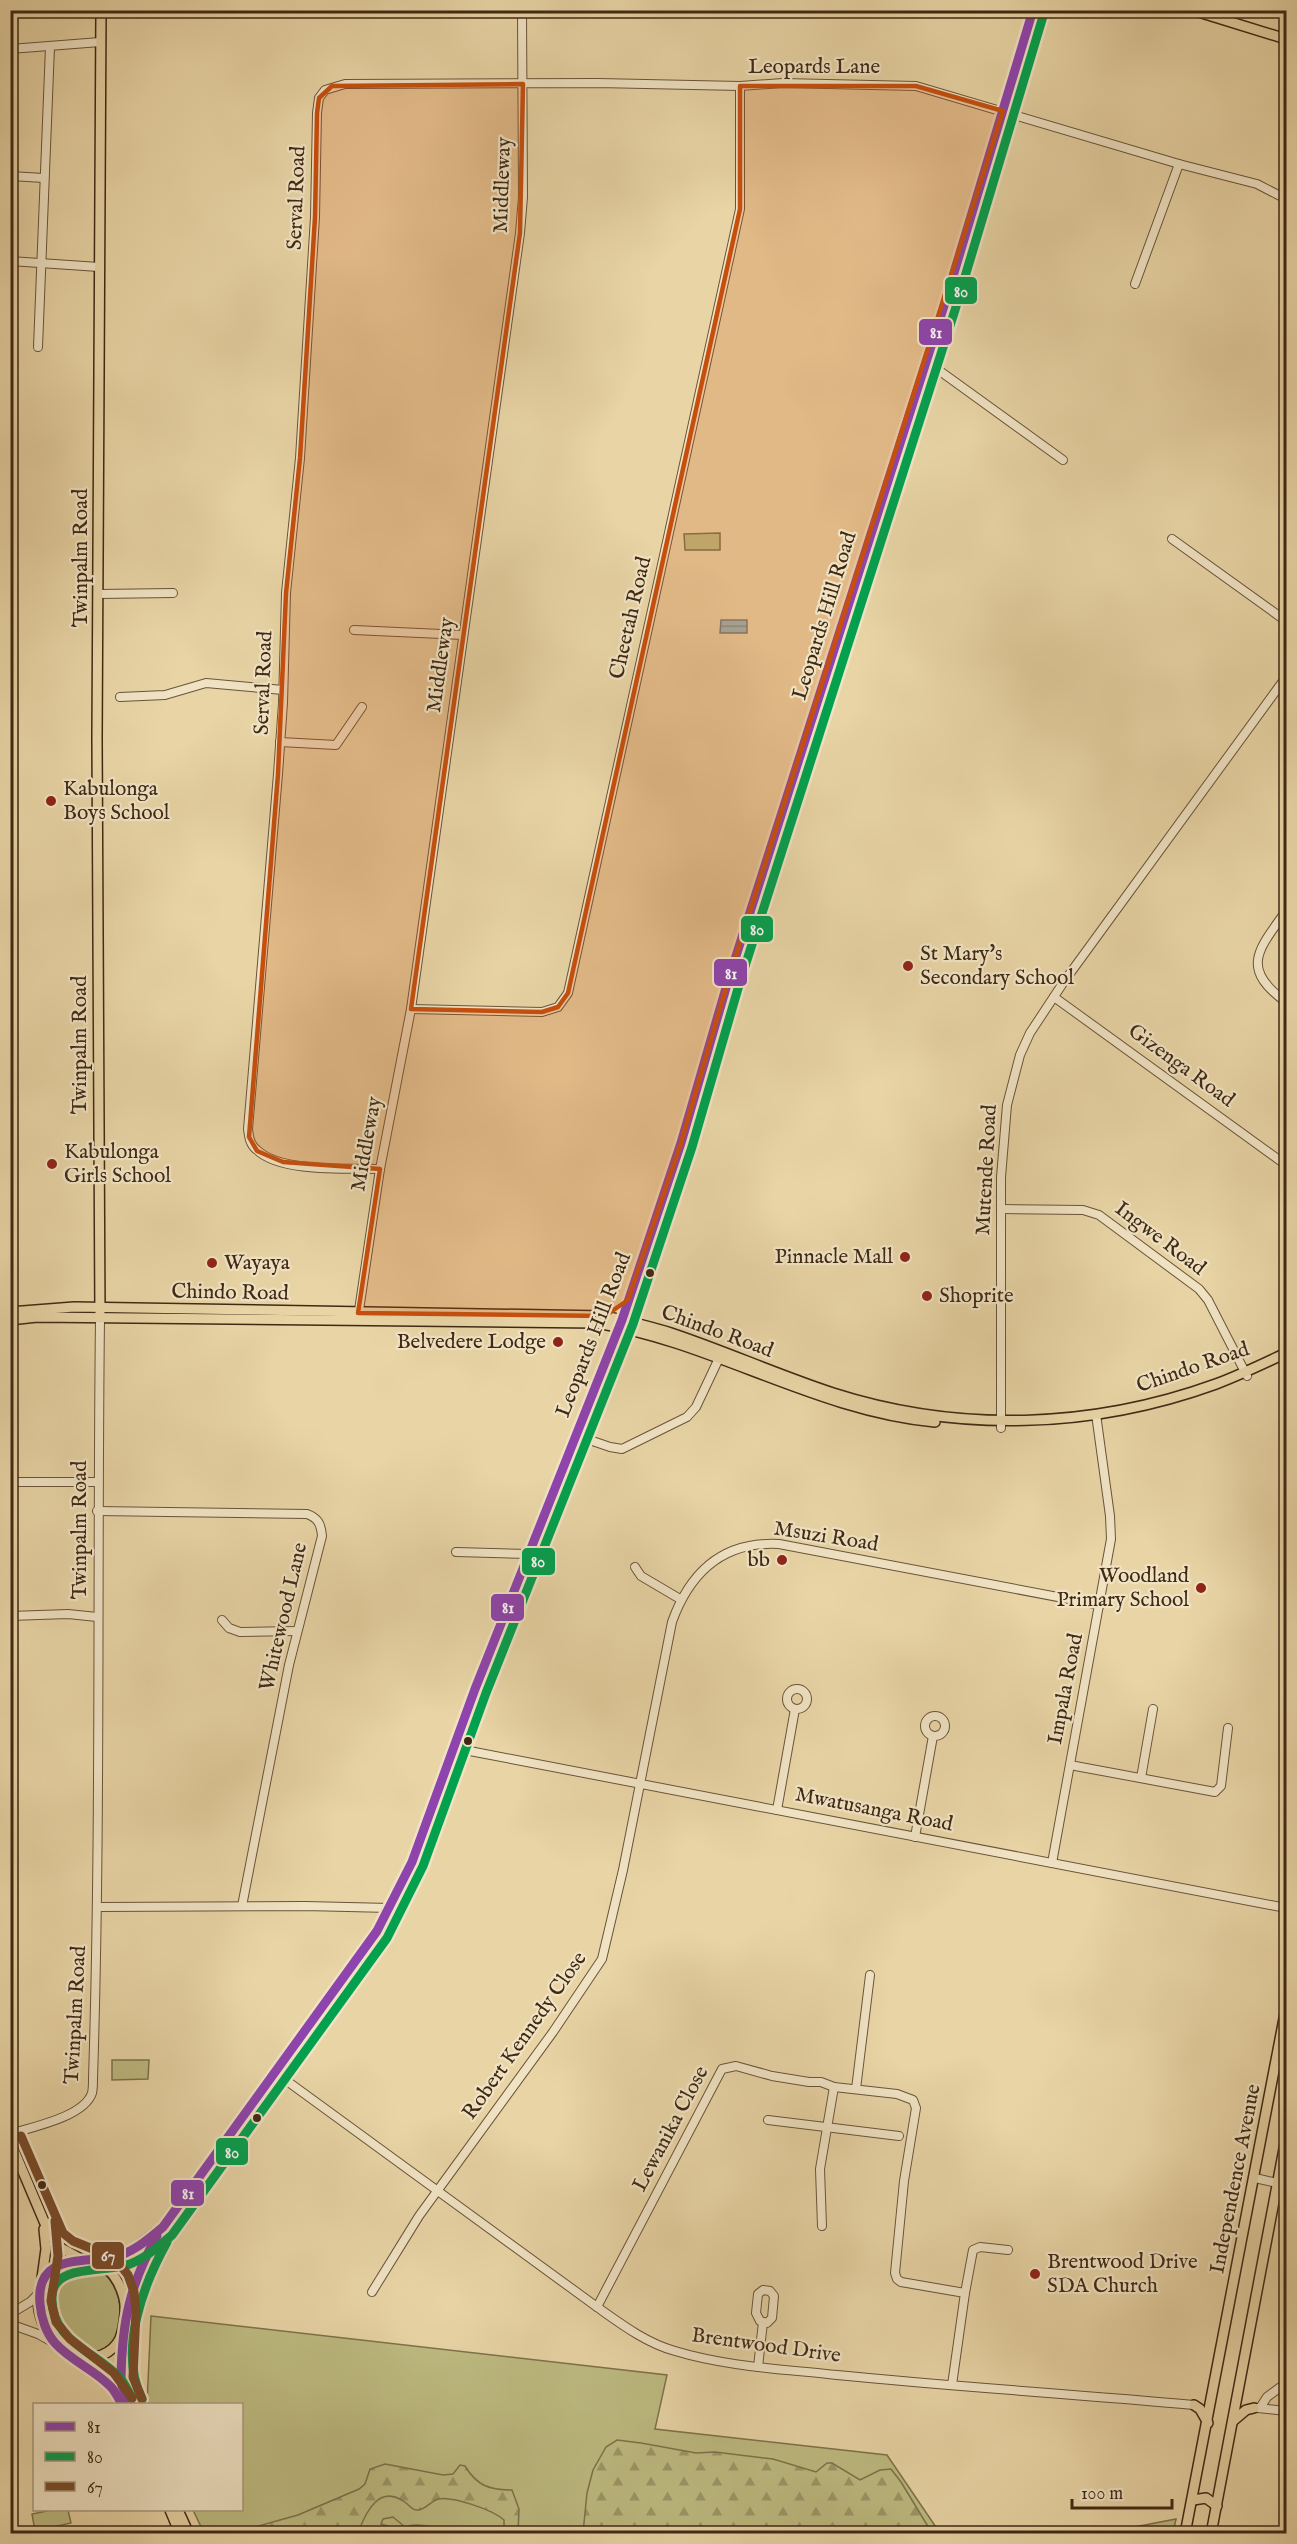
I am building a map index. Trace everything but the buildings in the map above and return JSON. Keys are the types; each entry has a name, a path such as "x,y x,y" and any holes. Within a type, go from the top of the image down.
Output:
{"main road":[{"name":"Twinpalm Road","path":"100,10 98,594 100,1314"},
{"name":"Leopards Hill Road","path":"125,2309 135,2276 163,2227 377,1931 412,1862 528,1554 621,1324 681,1143 728,981 926,361 1033,10"},
{"path":"1192,10 1287,39"},
{"path":"605,1316 615,1314 628,1300 640,1328 618,1338 611,1347"},
{"name":"Chindo Road","path":"10,1312 57,1308 100,1314"},
{"name":"Chindo Road","path":"10,1320 100,1314 605,1316 621,1324"},
{"name":"Chindo Road","path":"358,1316 621,1324 640,1328 720,1355 829,1399 878,1413 923,1421 1045,1426 1175,1402 1287,1358"},
{"path":"596,1323 610,1337 611,1347"},
{"name":"Chindo Road","path":"1246,1374 1287,1353"},
{"name":"Independence Avenue","path":"1185,2534 1214,2394 1287,2008"},
{"name":"Independence Avenue","path":"1211,2534 1282,2184 1287,2138"},
{"path":"10,2141 49,2233 57,2245 83,2260"},
{"path":"40,2212 46,2243 39,2293 40,2314 44,2327 55,2343 111,2386 121,2403"},
{"name":"Leopards Hill Road","path":"95,2261 130,2252 163,2227"},
{"path":"41,2283 56,2266 83,2260 95,2261 115,2277 123,2294 125,2309 122,2386 130,2403"},
{"path":"74,2356 95,2358 108,2352 114,2349 123,2333"},
{"path":"1239,2390 1241,2398 1257,2408"},
{"path":"1194,2405 1214,2394"},
{"path":"1194,2405 1200,2409 1208,2423"},
{"path":"1233,2421 1238,2415 1257,2408"},
{"path":"1195,2489 1206,2497 1220,2495"},
{"path":"1193,2500 1206,2498 1217,2506"},
{"path":"170,2511 180,2534"},
{"path":"178,2511 189,2534"}],"street":[{"name":"Middleway","path":"358,1316 380,1169 411,1009 520,233 522,10"},
{"path":"10,49 100,42"},
{"path":"38,347 50,47"},
{"name":"Leopards Lane","path":"325,90 345,84 740,86 803,83 916,86 1179,164 1257,184 1287,199"},
{"name":"Cheetah Road","path":"411,1009 542,1012 558,1007 568,993 740,208 740,86"},
{"name":"Serval Road","path":"325,90 319,98 316,113 315,217 300,458 285,593 280,742 249,1137 257,1151 282,1162 312,1167 380,1169"},
{"path":"1135,284 1179,164"},
{"path":"10,176 44,178"},
{"path":"10,261 99,267"},
{"path":"926,361 1063,460"},
{"path":"1172,539 1287,621"},
{"path":"98,594 172,593"},
{"path":"354,630 463,635"},
{"name":"Mutende Road","path":"1001,1424 1001,1166 1007,1105 1020,1055 1030,1033 1053,997 1287,677"},
{"path":"120,697 171,694 206,683 283,690"},
{"path":"280,742 336,745 362,707"},
{"path":"1287,911 1259,951 1258,962 1259,973 1266,985 1287,1002"},
{"name":"Gizenga Road","path":"1053,997 1287,1165"},
{"name":"Ingwe Road","path":"1002,1209 1083,1210 1099,1215 1199,1289 1208,1300 1246,1374"},
{"name":"Twinpalm Road","path":"10,2133 67,2116 88,2100 92,2093 98,1907 97,1617 100,1314"},
{"path":"575,1435 622,1449 681,1420 692,1413 696,1407 720,1355"},
{"name":"Impala Road","path":"1052,1863 1112,1528 1097,1417"},
{"path":"10,1482 98,1482"},
{"name":"Whitewood Lane","path":"98,1511 297,1513 313,1516 319,1521 322,1536 297,1631 242,1906"},
{"name":"Msuzi Road","path":"639,1784 666,1645 680,1599 700,1571 720,1557 740,1548 769,1544 1100,1605"},
{"path":"456,1552 528,1554"},
{"path":"635,1567 640,1576 680,1599"},
{"path":"10,1616 68,1614 97,1617"},
{"path":"222,1620 229,1628 240,1632 297,1631"},
{"path":"777,1810 795,1709"},
{"path":"1141,1778 1153,1709"},
{"path":"1070,1765 1210,1792 1219,1790 1228,1728"},
{"path":"915,1837 933,1736"},
{"name":"Mwatusanga Road","path":"454,1748 1286,1908"},
{"name":"Robert Kennedy Close","path":"372,2292 436,2191 553,2032 602,1959 623,1870 639,1784"},
{"path":"98,1907 390,1908"},
{"path":"856,2088 870,1975"},
{"name":"Lewanika Close","path":"597,2307 722,2069 736,2066 780,2078 821,2082 834,2087"},
{"name":"Brentwood Drive","path":"276,2073 597,2307 644,2338 673,2351 719,2362 758,2367 1194,2405"},
{"path":"822,2226 820,2169 834,2087 905,2096 913,2100 916,2108 904,2181 895,2265 897,2279 901,2282 964,2293"},
{"path":"768,2120 899,2136"},
{"path":"1255,2178 1282,2184"},
{"path":"952,2385 964,2293 973,2250 980,2247 1008,2250"},
{"path":"10,2314 30,2302 39,2293"},
{"path":"758,2367 763,2322"},
{"path":"10,2324 31,2330 55,2343"},
{"path":"1257,2408 1267,2397 1287,2383"},
{"path":"1257,2408 1287,2411"}],"highlighted area":[{"path":"523,84 520,233 411,1009 542,1012 558,1007 568,993 714,336 740,209 740,86 916,86 1003,111 728,981 681,1143 628,1300 605,1316 358,1313 380,1169 283,1162 257,1151 249,1137 278,774 286,593 300,458 315,217 319,98 332,86"}],"green space":[{"path":"720,533 720,550 685,550 684,534"},
{"path":"112,2060 149,2060 148,2079 112,2080"},
{"path":"79,2263 104,2274 115,2288 119,2298 121,2320 119,2331 109,2348 100,2352 87,2353 63,2340 54,2330 44,2303 45,2289 51,2277 60,2270"},
{"path":"151,2316 667,2375 655,2429 887,2455 940,2533 204,2533 193,2511 243,2511 243,2403 147,2403"},
{"path":"617,2440 696,2453 715,2452 773,2459 816,2472 827,2463 832,2463 860,2480 880,2470 891,2469 932,2533 583,2533 587,2493 593,2470 606,2447"},
{"path":"385,2464 443,2475 453,2474 460,2465 465,2466 474,2478 485,2486 512,2490 519,2509 518,2533 504,2533 504,2520 499,2516 463,2502 438,2499 421,2510 416,2510 397,2498 389,2496 375,2502 365,2516 358,2533 233,2533 298,2515 359,2489 365,2484 370,2469"},
{"path":"68,2511 71,2523 35,2531 32,2514"},
{"path":"393,2517 405,2527 421,2525 449,2533 392,2533 394,2531 391,2527 381,2524 383,2519"},
{"path":"1176,2519 1173,2533 1103,2533"}],"water":[{"path":"721,620 747,620 747,633 720,633"}],"transit line":[{"name":"81","path":"121,2403 109,2385 61,2349 52,2339 42,2314 41,2287 46,2275 55,2267 66,2263 108,2258 127,2253 163,2227 377,1931 412,1862 475,1689 622,1320 681,1143 728,981 944,306 1033,10"},
{"name":"80","path":"132,2398 120,2378 76,2344 58,2324 53,2311 52,2296 55,2286 61,2278 71,2274 130,2264 152,2251 172,2235 387,1938 423,1866 486,1693 633,1324 692,1147 739,985 955,310 1044,13"},
{"name":"67","path":"21,2136 63,2233 73,2241 115,2258 128,2275 134,2292 136,2311 133,2377 142,2399"},
{"name":"67","path":"55,2221 58,2256 51,2301 56,2322 70,2339 114,2373 132,2398"},
{"name":"81","path":"130,2403 122,2386 123,2339 134,2287 157,2236"},
{"name":"80","path":"142,2399 135,2380 132,2360 133,2340 142,2298 167,2242"}],"place":[{"name":"Kabulonga Boys School","path":"51,801"},
{"name":"St Mary's Secondary School","path":"908,966"},
{"name":"Kabulonga Girls School","path":"52,1164"},
{"name":"Pinnacle Mall","path":"905,1257"},
{"name":"Wayaya","path":"212,1263"},
{"name":"Shoprite","path":"927,1296"},
{"name":"Belvedere Lodge","path":"558,1342"},
{"name":"bb","path":"782,1560"},
{"name":"Woodland Primary School","path":"1201,1588"},
{"name":"Brentwood Drive SDA Church","path":"1035,2274"}]}
